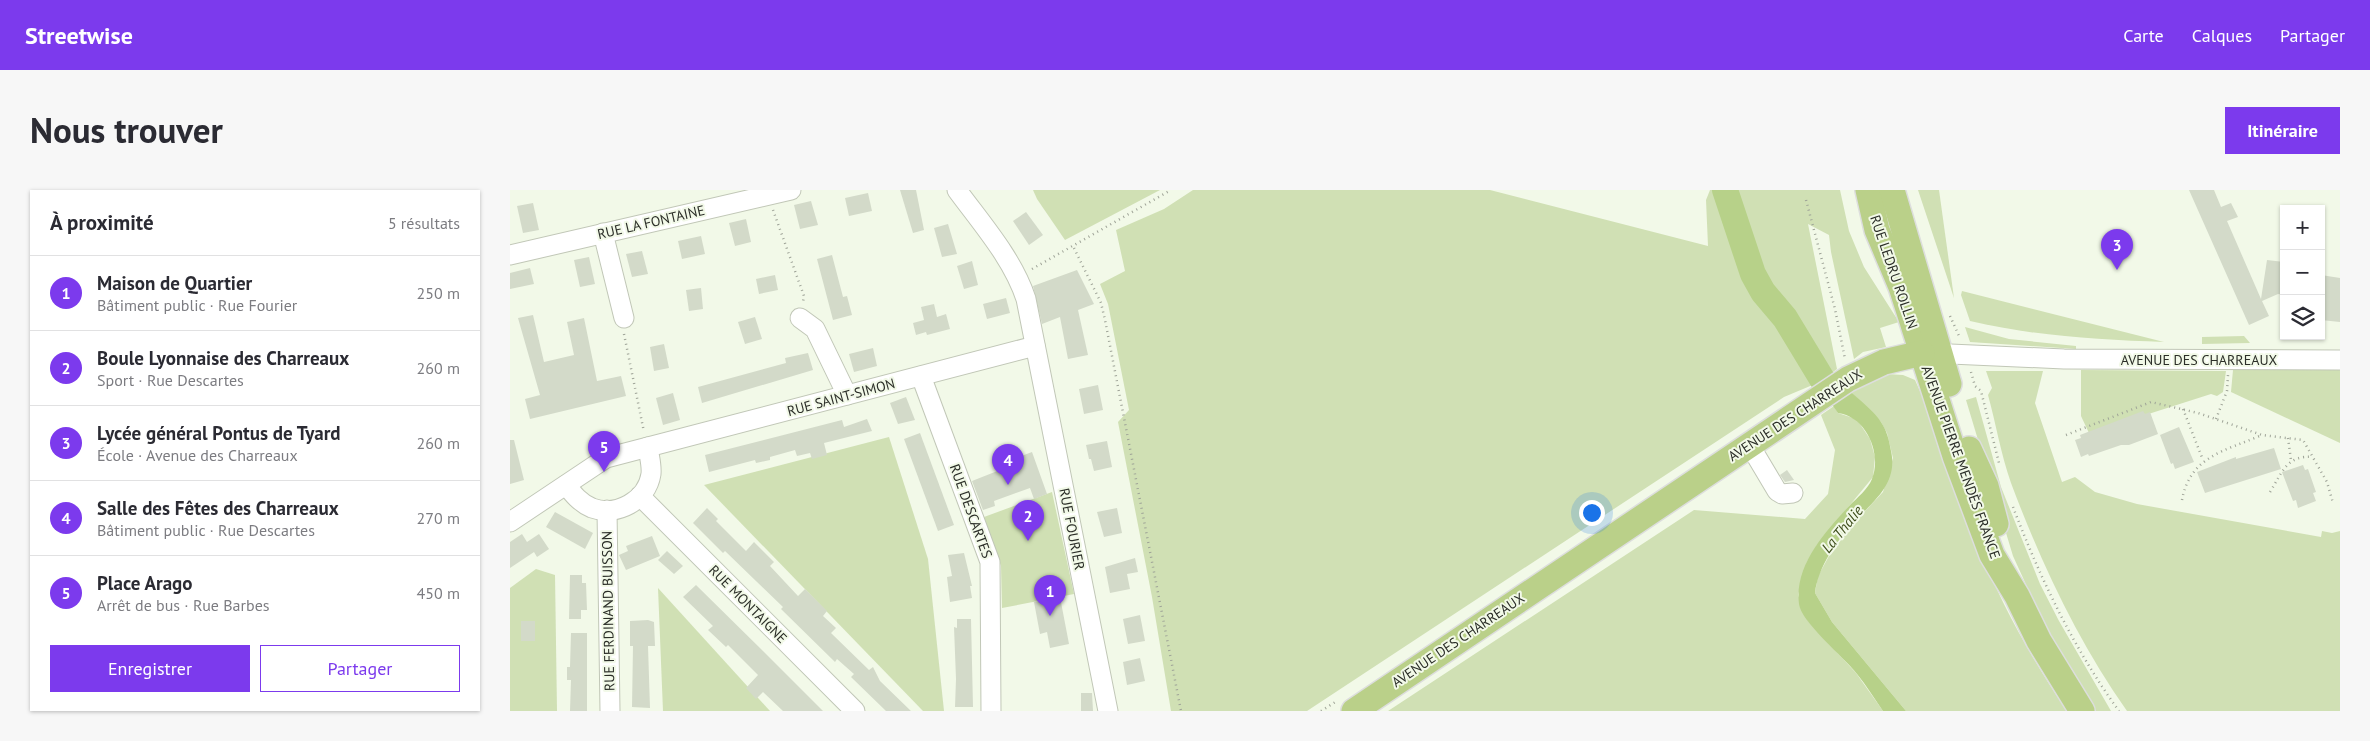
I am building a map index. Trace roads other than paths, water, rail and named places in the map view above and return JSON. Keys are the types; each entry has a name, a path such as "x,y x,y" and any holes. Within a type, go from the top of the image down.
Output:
{"main road":[{"name":"RUE LEDRU ROLLIN","path":"1868,190 1877,230 1931,353"},
{"name":"RUE LEDRU ROLLIN","path":"1892,190 1931,353"},
{"name":"AVENUE DES CHARREAUX","path":"1354,711 1805,406 1851,377 1884,362 1931,353"},
{"name":"AVENUE PIERRE MENDÈS FRANCE","path":"1931,353 1955,456 1992,555 2017,596 2039,642 2082,711"}],"street":[{"name":"RUE LA FONTAINE","path":"510,255 791,190"},
{"name":"RUE FOURIER","path":"958,190 1018,277 1026,300 1108,711"},
{"path":"603,233 624,318"},
{"path":"800,318 815,329 847,395"},
{"name":"RUE SAINT-SIMON","path":"510,522 606,458 1035,346"},
{"name":"AVENUE DES CHARREAUX","path":"1931,353 2064,359 2340,360"},
{"name":"RUE DESCARTES","path":"921,376 990,562 991,711"},
{"path":"1750,444 1777,490 1782,494 1793,493"},
{"path":"566,485 582,502 592,508 607,510 631,504 640,496 651,476 648,447"},
{"name":"RUE MONTAIGNE","path":"640,496 855,711"},
{"name":"RUE FERDINAND BUISSON","path":"607,510 610,711"}],"water":[{"path":"1849,390 1874,413 1885,429 1891,451 1891,472 1888,482 1877,498 1848,528 1829,554 1820,573 1815,593 1832,622 1906,711 1883,711 1857,674 1807,620 1799,604 1801,576 1807,562 1822,537 1868,486 1875,469 1873,448 1870,438 1864,429 1857,421 1838,413 1831,403"}],"waterway":[{"name":"La Thalie","path":"1725,190 1753,274 1763,292 1785,318 1822,379"}],"place":[{"name":"Lycée général Pontus de Tyard","path":"2117,270"},
{"name":"Place Arago","path":"604,472"},
{"name":"Salle des Fêtes des Charreaux","path":"1008,485"},
{"name":"Boule Lyonnaise des Charreaux","path":"1028,541"},
{"name":"Maison de Quartier","path":"1050,616"}]}
